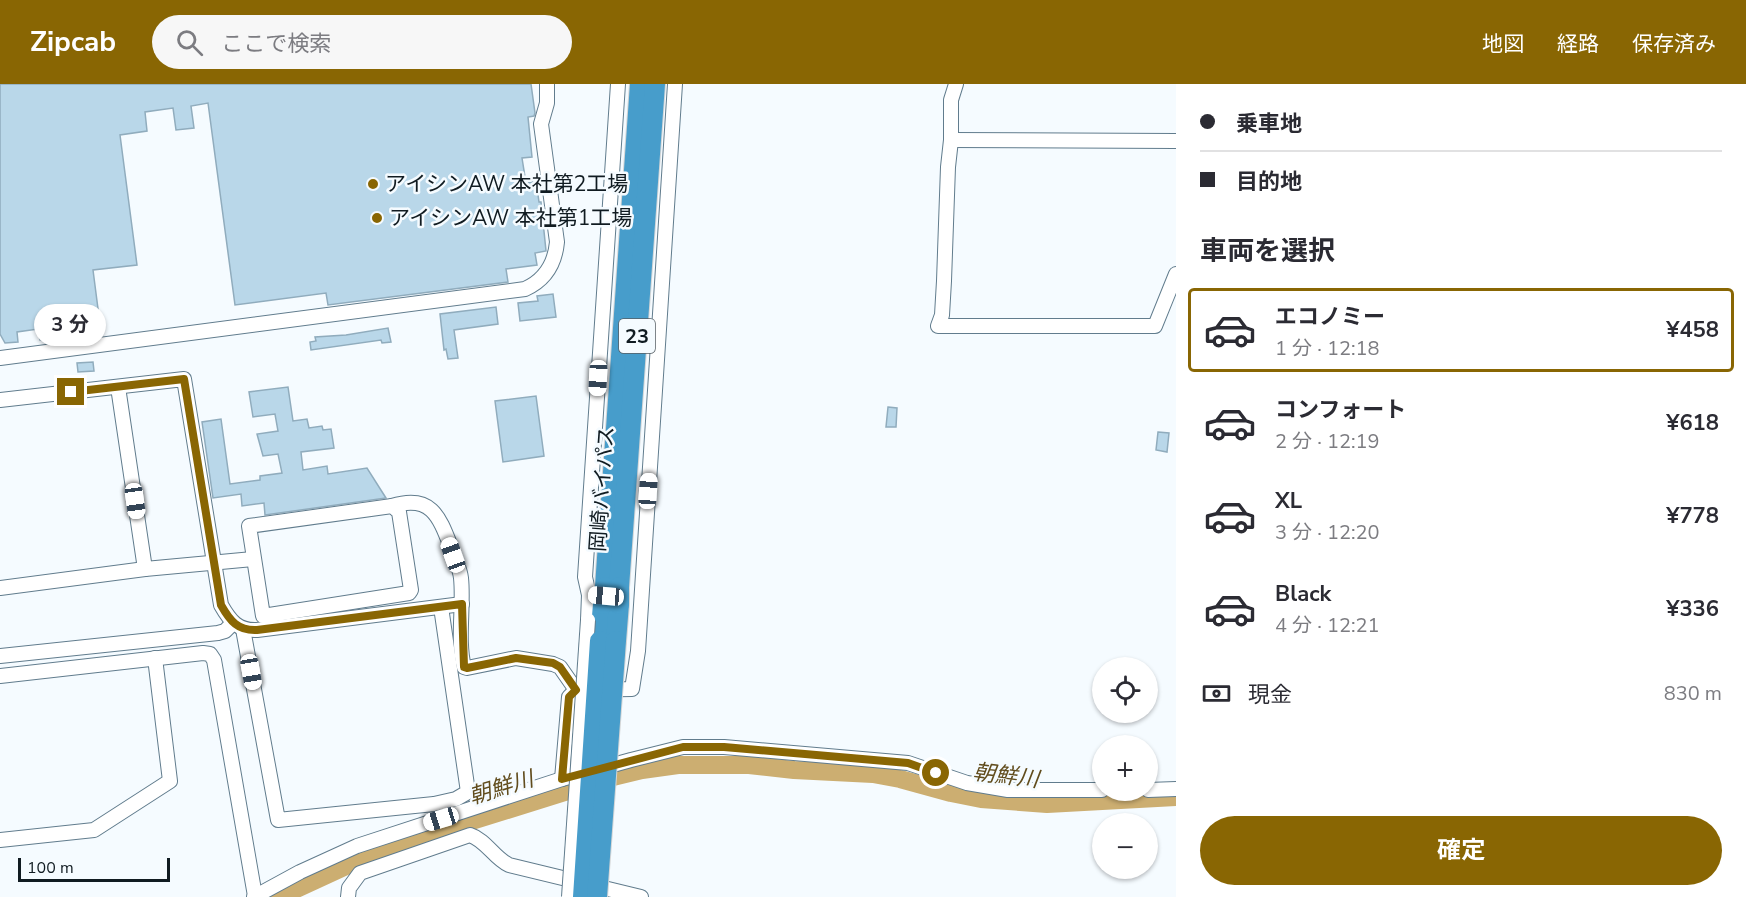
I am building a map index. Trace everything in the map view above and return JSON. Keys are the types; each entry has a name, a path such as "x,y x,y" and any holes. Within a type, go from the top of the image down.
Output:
{"highway":[{"name":"岡崎バイパス","path":"597,897 608,641 607,595 640,84"},
{"name":"岡崎バイパス","path":"607,595 655,84"},
{"name":"岡崎バイパス","path":"583,897 608,641"}],"street":[{"path":"0,358 525,289 533,285 547,272 553,261 557,242 541,124 547,103 547,84"},
{"path":"618,84 604,379 585,577 607,595 641,599"},
{"path":"562,779 569,697 576,690 632,689 638,651 675,84"},
{"path":"956,84 951,100 944,281 942,315 938,326 1155,326 1176,274"},
{"path":"951,140 1176,141"},
{"path":"0,400 184,379 221,605 238,626 278,820 434,804 456,799 468,792 441,607"},
{"path":"641,381 656,382"},
{"path":"118,387 144,570"},
{"path":"392,506 399,512 411,590 406,595 263,616 249,526 414,502 428,507 438,515 461,576 464,667 516,658 553,663 560,667 576,690"},
{"path":"0,588 253,559"},
{"path":"569,897 588,620 607,595"},
{"path":"0,656 218,633 238,626 257,630 462,604"},
{"path":"0,676 203,653 212,657 254,897 300,872 357,846 562,779 683,747 724,747 908,763 968,783 1008,790 1092,790"},
{"path":"0,840 94,830 170,781 155,658"},
{"path":"1158,790 1176,789"},
{"path":"348,897 349,888 360,873 470,835 509,865 641,897"}],"building":[{"name":"アイシンAW 本社第1工場","path":"0,84 531,84 535,113 534,116 528,117 532,157 522,158 526,183 536,181 539,202 541,202 546,251 535,253 537,265 506,269 508,282 328,305 326,293 235,305 208,103 191,106 194,128 176,130 173,108 145,112 147,131 120,135 137,265 93,270 101,332 40,340 38,329 17,332 18,342 5,343 0,334"},
{"path":"553,294 556,317 520,321 518,303 538,301 537,296"},
{"path":"496,307 498,324 454,330 458,358 448,359 446,349 444,350 440,314"},
{"path":"388,328 391,342 382,343 381,340 311,350 310,342 316,341 315,337 346,335"},
{"path":"93,362 94,371 78,372 77,363"},
{"path":"288,387 293,421 307,419 309,428 322,426 323,430 331,429 334,448 301,452 303,470 327,466 328,474 367,468 386,498 265,515 264,503 242,506 241,494 213,498 202,422 221,419 230,484 260,480 260,476 282,473 278,454 263,456 257,434 278,431 275,414 253,417 249,392"},
{"path":"536,396 544,456 503,462 495,401"},
{"path":"888,407 897,408 896,427 886,427"},
{"path":"1158,432 1169,433 1167,452 1156,450"}],"waterway":[{"name":"朝鮮川","path":"279,897 359,860 472,821 613,777 678,765 749,765 873,774 981,799 1047,804 1176,797"}],"place":[{"name":"アイシンAW 本社第2工場","path":"373,184"},
{"name":"アイシンAW 本社第1工場","path":"377,218"}],"route":[{"path":"71,392 184,379 221,605 232,623 240,628 251,631 462,604 464,667 516,658 553,663 560,667 576,690 569,697 562,779 683,747 724,747 908,763 936,773"}]}
